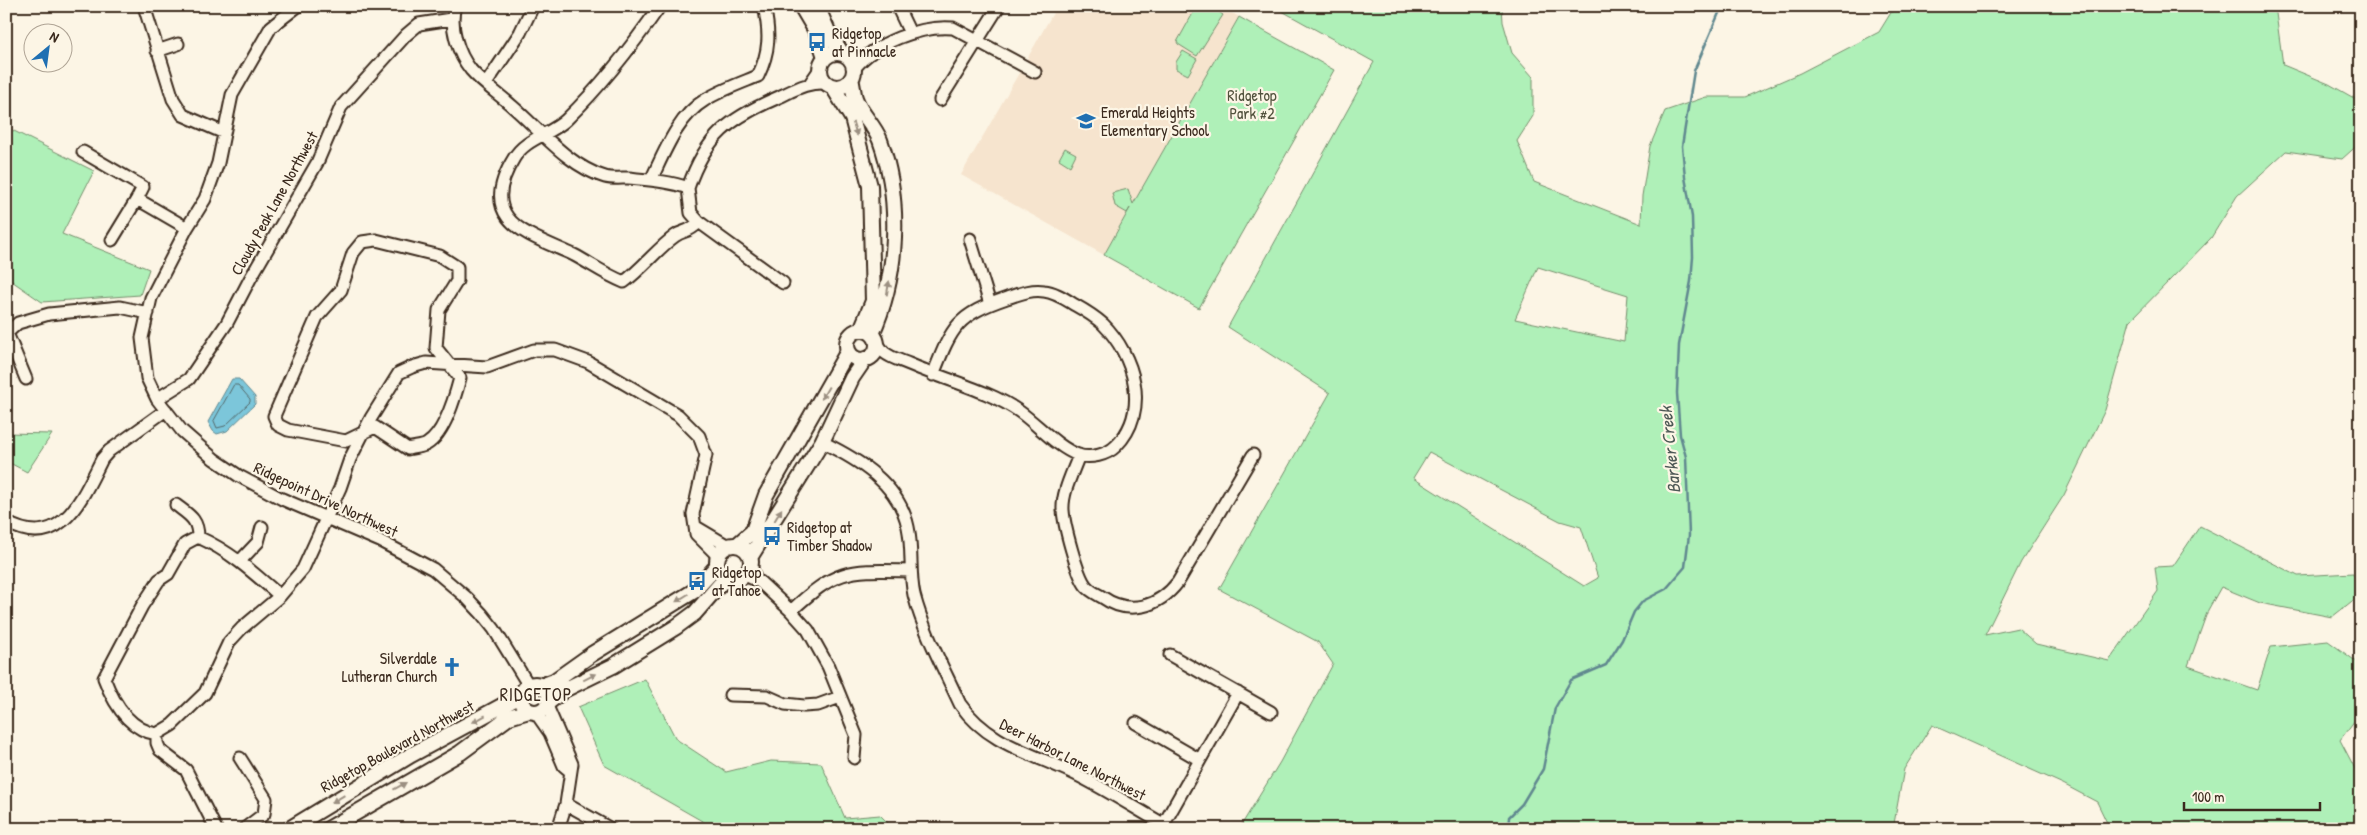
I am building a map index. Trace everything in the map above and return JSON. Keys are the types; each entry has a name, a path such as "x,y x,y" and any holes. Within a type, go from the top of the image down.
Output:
{"main road":[{"path":"801,6 817,33 822,63 821,76 852,118 870,186 873,301 872,346"},
{"path":"817,6 830,36 844,54 853,74 857,102 880,140 889,173 892,199 894,246 891,272 886,299 872,346 852,378 822,442 751,569 735,579 730,579 722,574 718,561 722,550 753,532 766,495 848,351 850,336 872,346"},
{"path":"822,63 830,54 844,54"},
{"path":"829,85 843,86 853,74"},
{"path":"848,351 855,358 872,346"},
{"path":"733,545 743,547 751,569"},
{"name":"Ridgetop Boulevard Northwest","path":"290,829 412,755 531,689 554,681 592,654 694,591 718,561"},
{"name":"Ridgetop Boulevard Northwest","path":"328,829 460,753 509,717 540,708 564,690 613,666 676,627 695,613 718,586 730,579"},
{"path":"531,689 548,693 540,708 523,706 531,689"}],"street":[{"path":"144,6 173,99 183,115 222,132"},
{"name":"Ridgepoint Drive Northwest","path":"298,6 271,27 232,95 222,132 218,163 205,199 152,298 142,338 147,378 157,399 182,431 238,476 282,499 380,541 433,569 467,598 482,614 494,629 531,689"},
{"path":"455,6 451,19 459,47 471,70 544,134 558,150 584,167 606,177 651,180 678,184 688,188"},
{"path":"486,84 520,32 533,6"},
{"path":"660,6 617,66 563,123 526,144 514,157 502,185 501,203 508,220 523,231 624,282 642,269 676,235 689,232 699,222"},
{"path":"651,180 670,140 684,119 703,100 758,76 765,61 770,30 764,6"},
{"path":"898,6 910,33"},
{"path":"940,100 999,6"},
{"name":"Cloudy Peak Lane Northwest","path":"157,399 189,379 227,323 272,238 318,164 341,107 406,35 420,24 451,19"},
{"path":"853,74 864,57 910,33 940,27 953,28 1035,72"},
{"path":"157,50 178,44"},
{"path":"844,54 864,57"},
{"path":"811,82 822,63"},
{"path":"783,283 699,222 691,213 688,188 695,169 707,148 732,122 747,111 811,82 829,85"},
{"path":"83,152 143,188 112,240"},
{"path":"137,199 188,228"},
{"path":"970,239 990,304"},
{"path":"376,240 400,244 440,256 457,267 457,281 439,310 436,348 451,365 460,378 455,397 441,428 427,444 408,449 375,428 346,441 288,430 278,425 274,416 317,317 341,290 353,253 362,242 376,240"},
{"path":"872,346 934,375 982,393 1018,410 1068,450 1079,455 1105,454 1122,440 1137,404 1136,388 1122,349 1103,324 1092,315 1055,294 1036,290 1020,293 990,304 973,311 958,322 942,351 934,375"},
{"path":"26,379 6,333 18,323 49,314 120,307 148,312"},
{"path":"198,537 185,544 168,574 159,580 142,606 104,678 119,708 131,721 148,733 157,734 172,725 205,693 229,642 242,628 280,596 302,569 340,488 350,459 399,373 426,363 487,367 534,350 556,350 588,362 678,415 699,436 706,455 692,514 696,534 718,561"},
{"path":"6,522 26,531 36,531 50,527 71,515 108,451 166,410"},
{"name":"Deer Harbor Lane Northwest","path":"822,442 866,467 885,484 902,510 908,527 911,572 917,604 960,704 977,725 1005,744 1072,772 1162,827"},
{"path":"1079,455 1063,507 1064,524 1072,547 1075,565 1086,586 1094,592 1109,602 1124,607 1139,608 1156,603 1170,593 1253,455"},
{"path":"176,504 198,526 198,537"},
{"path":"240,561 258,542 262,527"},
{"path":"696,527 733,545"},
{"path":"198,537 214,544 240,561 280,596"},
{"path":"751,569 808,630 828,666 856,735 854,758"},
{"path":"791,611 815,589 838,576 851,572 870,570 911,572"},
{"path":"1170,655 1271,712"},
{"path":"1162,827 1238,693"},
{"path":"730,695 767,696 785,704 804,706 818,705 840,696"},
{"path":"540,708 564,766 570,771 566,804 558,829"},
{"path":"1136,723 1200,760"},
{"path":"157,734 157,743 160,750 186,770 216,829"},
{"path":"240,758 266,799 264,814 244,829"},
{"path":"566,804 611,829"}],"shaded area":[{"name":"Emerald Heights Elementary School","path":"1057,6 1221,6 1239,17 1104,255 961,175"}],"green space":[{"path":"1197,6 1211,6 1223,15 1197,56 1177,42"},
{"path":"1273,6 1502,6 1503,22 1512,53 1533,77 1533,116 1517,141 1534,182 1641,224 1642,196 1650,146 1665,111 1706,97 1745,97 1800,73 1879,32 1895,6 2275,6 2283,65 2329,84 2361,102 2361,142 2342,159 2286,151 2237,196 2211,238 2130,321 2105,410 2064,495 2021,562 1985,635 2018,628 2036,644 2109,661 2158,591 2155,567 2173,566 2200,526 2298,576 2353,573 2361,586 2361,594 2332,617 2260,603 2221,587 2208,610 2188,666 2257,690 2271,647 2328,641 2361,665 2361,712 2340,740 2361,780 2361,829 2110,829 2097,802 2063,784 1932,725 1904,769 1893,829 1239,829 1280,762 1333,664 1318,642 1219,589 1330,393 1228,327 1374,62","holes":["1538,267 1628,295 1624,342 1515,319","1429,452 1560,521 1581,527 1598,578 1584,586 1413,478"]},
{"name":"Ridgetop Park #2","path":"1239,17 1334,70 1199,308 1104,255 1130,208 1127,213 1115,206 1112,193 1128,189 1133,204"},
{"path":"1183,51 1197,59 1188,75 1176,69 1176,62"},
{"path":"6,127 94,171 62,234 149,269 140,295 42,302 6,277"},
{"path":"1065,148 1076,154 1070,166 1059,159"},
{"path":"6,433 52,434 27,472 6,461"},
{"path":"645,679 676,739 726,772 771,761 821,763 845,818 880,815 894,829 716,829 604,765 578,707"}],"water":[{"path":"232,379 239,379 255,397 255,404 227,431 217,434 208,422"}],"waterway":[{"name":"Barker Creek","path":"1508,829 1509,817 1522,804 1543,769 1555,708 1571,680 1606,665 1622,640 1634,612 1643,601 1666,589 1685,567 1689,535 1686,457 1680,435 1677,393 1679,345 1691,281 1693,257 1692,217 1682,146 1694,71 1722,6"}],"place":[{"name":"Ridgetop at Pinnacle","path":"817,42"},
{"name":"Emerald Heights Elementary School","path":"1086,121"},
{"name":"Ridgetop at Timber Shadow","path":"772,536"},
{"name":"Ridgetop at Tahoe","path":"697,581"},
{"name":"Silverdale Lutheran Church","path":"452,667"}],"district":[{"name":"RIDGETOP","path":"536,695"}]}
